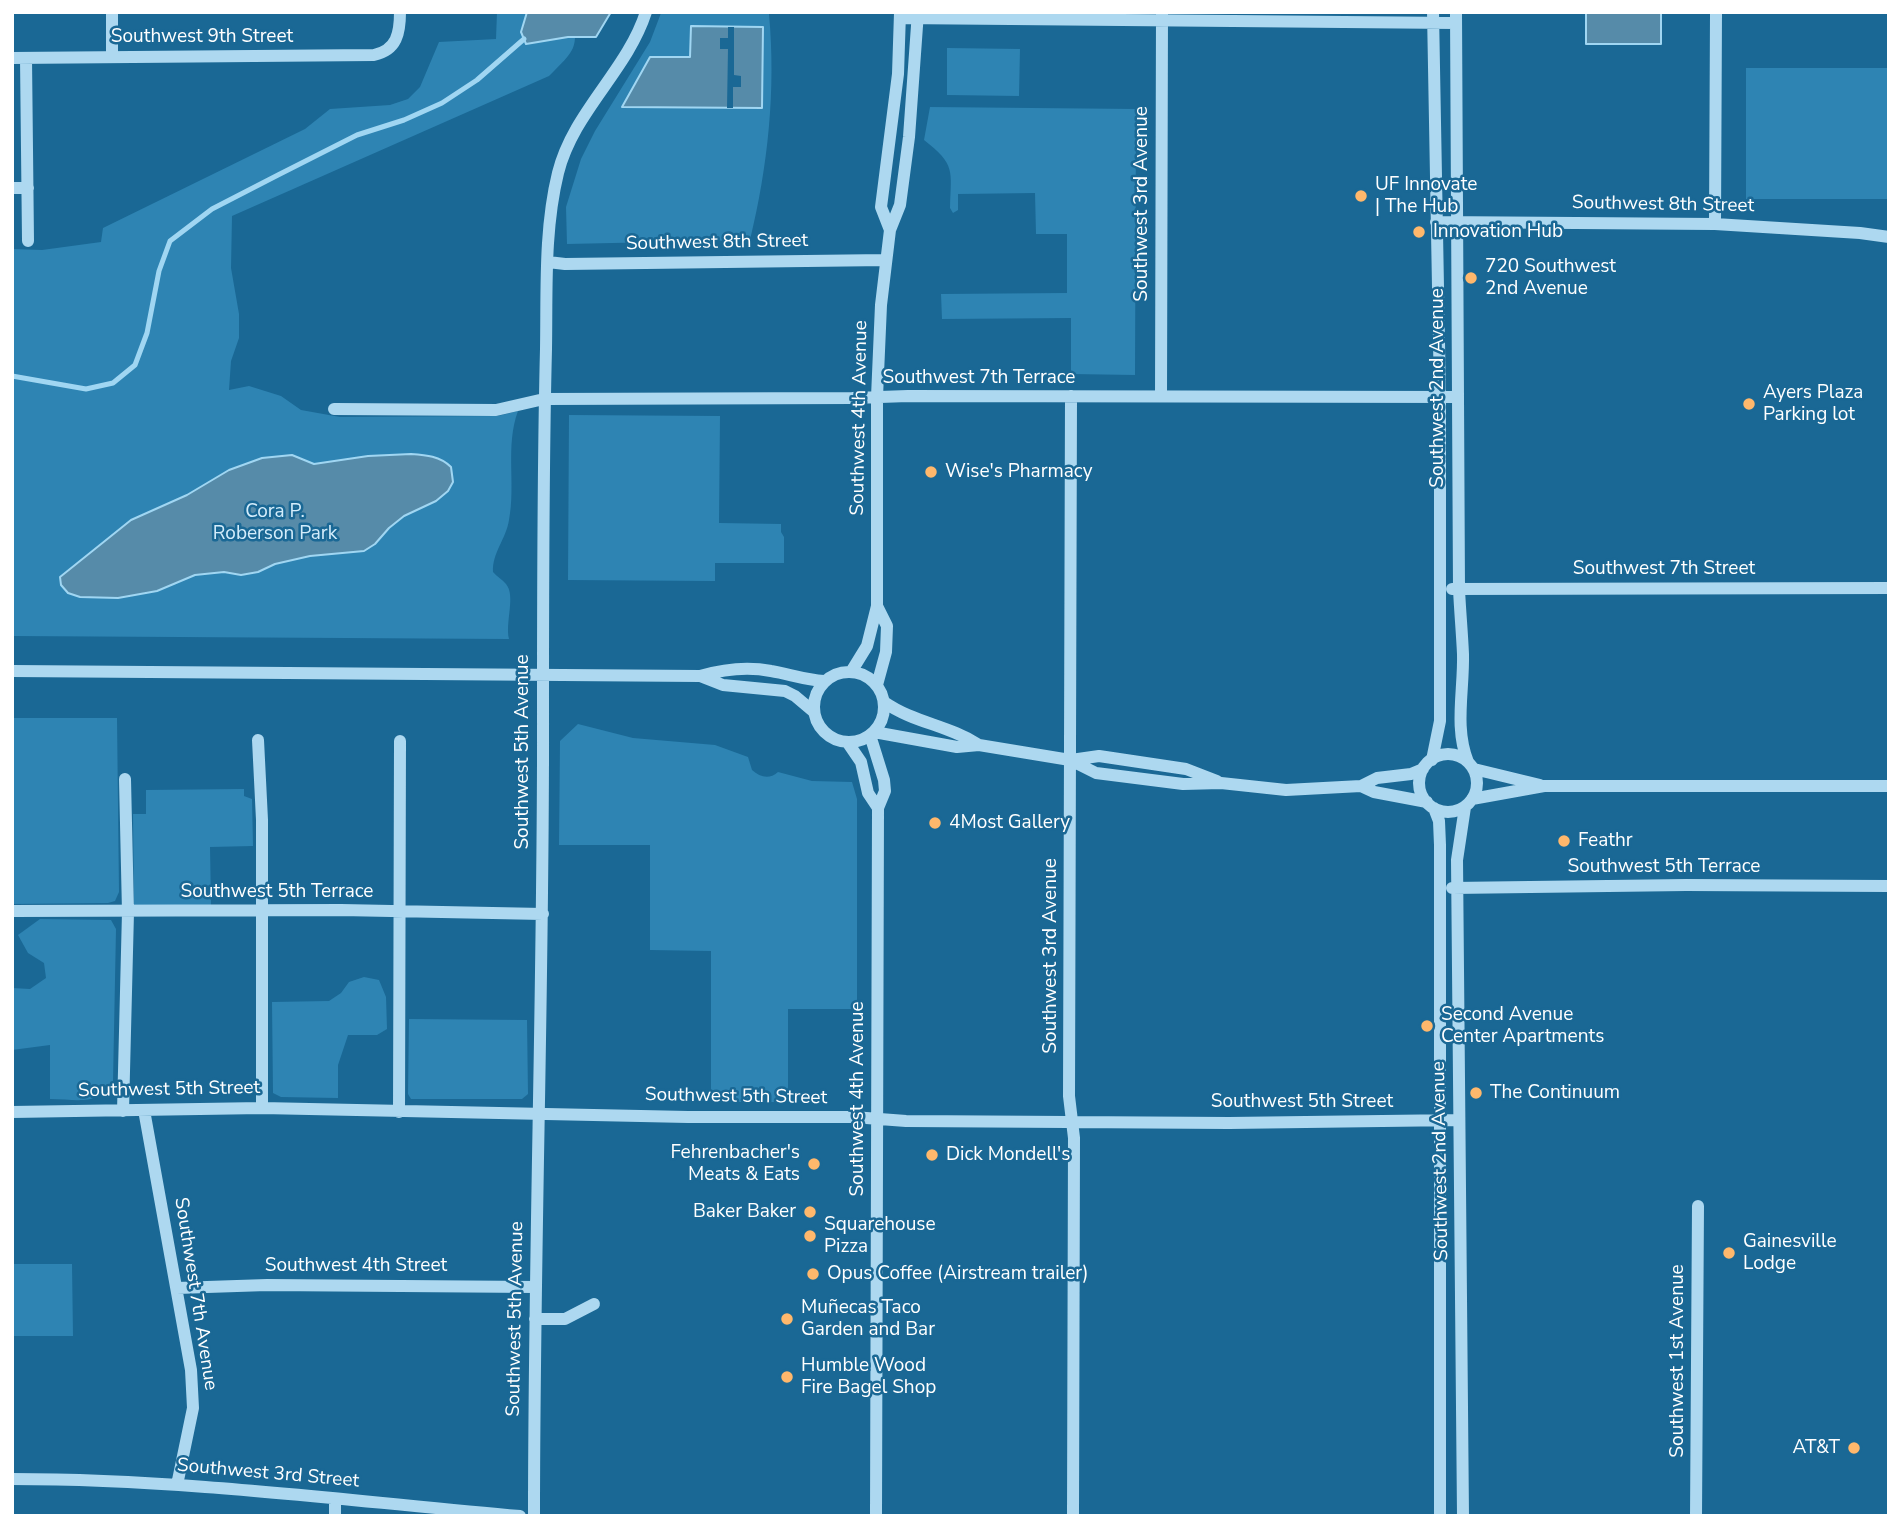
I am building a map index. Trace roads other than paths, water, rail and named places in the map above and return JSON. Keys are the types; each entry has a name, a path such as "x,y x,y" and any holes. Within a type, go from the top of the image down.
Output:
{"street":[{"path":"112,12 112,57"},
{"name":"Southwest 9th Street","path":"19,58 374,55 391,48 398,38 400,12"},
{"name":"Southwest 5th Avenue","path":"534,1516 535,1287 543,914 544,399 552,205 558,170 570,140 597,93 626,53 642,25 646,12"},
{"path":"1715,224 1716,12"},
{"path":"900,15 1456,18"},
{"name":"Southwest 4th Avenue","path":"890,230 881,207 898,74 900,15"},
{"name":"Southwest 4th Avenue","path":"851,671 867,646 877,606 877,397 881,305 890,230 900,205 905,170 918,15"},
{"name":"Southwest 3rd Avenue","path":"1161,396 1162,17"},
{"name":"Southwest 2nd Avenue","path":"1427,764 1439,736 1440,721 1440,397 1433,18"},
{"name":"Southwest 2nd Avenue","path":"1456,18 1459,589 1463,655 1461,719 1464,752 1471,766"},
{"path":"19,58 29,241"},
{"path":"12,188 28,188"},
{"name":"Southwest 8th Street","path":"1436,222 1715,224 1889,237"},
{"name":"Southwest 8th Street","path":"548,262 565,264 886,260"},
{"name":"Southwest 3rd Avenue","path":"1071,396 1069,1096 1072,1121 1073,1516"},
{"name":"Southwest 7th Terrace","path":"334,409 496,410 544,399 1458,397"},
{"name":"Southwest 7th Street","path":"1440,589 1889,588"},
{"name":"Southwest 4th Avenue","path":"877,606 887,626 886,652 877,685"},
{"path":"12,671 700,676 725,668 755,669 824,681"},
{"path":"700,676 723,685 785,691 814,712 822,730 838,741 848,743 872,734 882,720 884,702 877,685 870,678 851,671 824,681 818,690 814,712"},
{"path":"884,702 915,720 960,733 979,745"},
{"path":"872,734 957,747 979,745 1070,760 1099,756 1185,769 1221,783 1286,790 1362,786 1377,778 1411,774 1445,754 1453,755 1471,766 1544,786"},
{"name":"Southwest 4th Avenue","path":"872,734 883,771 885,791 878,808 876,1516"},
{"path":"258,740 263,911 262,1108"},
{"path":"399,1112 400,741"},
{"name":"Southwest 4th Avenue","path":"848,743 861,762 868,793 878,808"},
{"path":"1427,764 1420,786 1430,805"},
{"path":"1469,803 1477,785 1471,766"},
{"path":"123,1111 128,912 125,779"},
{"path":"1362,786 1374,792 1450,812 1469,803 1544,786 1889,786"},
{"name":"Southwest 2nd Avenue","path":"1463,1516 1457,860 1469,803"},
{"name":"Southwest 2nd Avenue","path":"1430,805 1439,821 1440,888 1440,1516"},
{"name":"Southwest 5th Terrace","path":"1440,888 1889,886"},
{"name":"Southwest 5th Terrace","path":"12,911 400,911 543,914"},
{"name":"Southwest 5th Street","path":"12,1112 262,1108 877,1118 906,1121 1229,1123 1459,1120"},
{"name":"Southwest 7th Avenue","path":"144,1110 191,1370 193,1408 177,1485"},
{"name":"Southwest 1st Avenue","path":"1696,1516 1698,1206"},
{"name":"Southwest 4th Street","path":"177,1288 267,1285 535,1287"},
{"path":"535,1319 565,1319 594,1304"},
{"path":"1440,1317 1461,1317"},
{"name":"Southwest 3rd Street","path":"12,1479 83,1479 177,1485 520,1516"},
{"path":"335,1500 335,1516"}],"waterway":[{"path":"12,376 86,389 113,383 135,365 147,333 159,271 170,241 212,209 278,175 357,135 404,120 442,103 477,80 524,39"}],"place":[{"name":"UF Innovate | The Hub","path":"1361,196"},
{"name":"Innovation Hub","path":"1419,232"},
{"name":"720 Southwest 2nd Avenue","path":"1471,278"},
{"name":"Ayers Plaza Parking lot","path":"1749,404"},
{"name":"Wise's Pharmacy","path":"931,472"},
{"name":"4Most Gallery","path":"935,823"},
{"name":"Feathr","path":"1564,841"},
{"name":"Second Avenue Center Apartments","path":"1427,1026"},
{"name":"The Continuum","path":"1476,1093"},
{"name":"Dick Mondell's","path":"932,1155"},
{"name":"Fehrenbacher's Meats & Eats","path":"814,1164"},
{"name":"Baker Baker","path":"810,1212"},
{"name":"Squarehouse Pizza","path":"810,1236"},
{"name":"Gainesville Lodge","path":"1729,1253"},
{"name":"Opus Coffee (Airstream trailer)","path":"813,1274"},
{"name":"Muñecas Taco Garden and Bar","path":"787,1319"},
{"name":"Humble Wood Fire Bagel Shop","path":"787,1377"},
{"name":"AT&T","path":"1854,1448"}],"park label":[{"name":"Cora P. Roberson Park","path":"275,523"}]}
